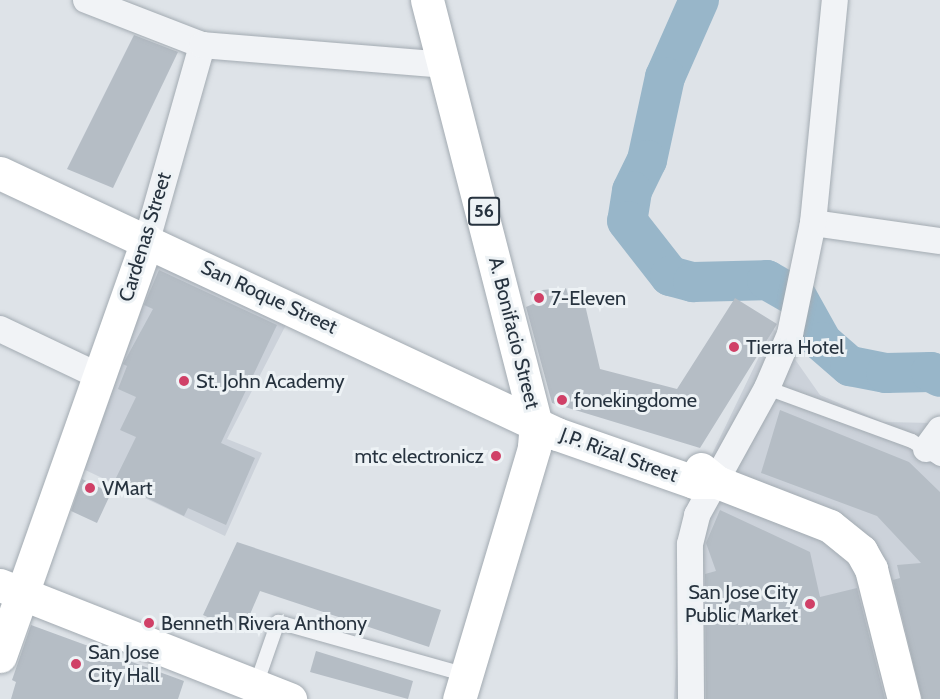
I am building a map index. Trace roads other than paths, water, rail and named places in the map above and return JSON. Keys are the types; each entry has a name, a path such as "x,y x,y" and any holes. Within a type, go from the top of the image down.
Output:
{"main road":[{"name":"A. Bonifacio Street","path":"427,0 537,423 534,448 463,687"},
{"name":"San Roque Street","path":"0,173 537,423"},
{"name":"Cardenas Street","path":"0,656 11,589 99,376 147,240"},
{"name":"J.P. Rizal Street","path":"537,423 566,421 698,466 717,482 830,526 861,550 871,569 904,699"},
{"path":"11,589 290,699"}],"street":[{"path":"86,0 202,45 445,65"},
{"path":"691,699 690,544 697,515 767,388 790,334 813,223 835,0"},
{"name":"Cardenas Street","path":"147,240 202,45"},
{"path":"813,223 940,241"},
{"path":"0,330 99,376"}],"lane":[{"path":"767,388 935,446"},
{"path":"256,685 278,622 463,687"}],"waterway":[{"path":"699,0 665,77 647,160 632,191 627,221 670,276 693,282 767,280 797,297 822,342 850,366 886,373 931,372 940,377"}],"place":[{"name":"7-Eleven","path":"539,298"},
{"name":"Tierra Hotel","path":"734,347"},
{"name":"St. John Academy","path":"184,381"},
{"name":"fonekingdome","path":"562,400"},
{"name":"mtc electronicz","path":"496,456"},
{"name":"VMart","path":"90,488"},
{"name":"San Jose City Public Market","path":"810,604"},
{"name":"Benneth Rivera Anthony","path":"149,623"},
{"name":"San Jose City Hall","path":"76,664"}]}
